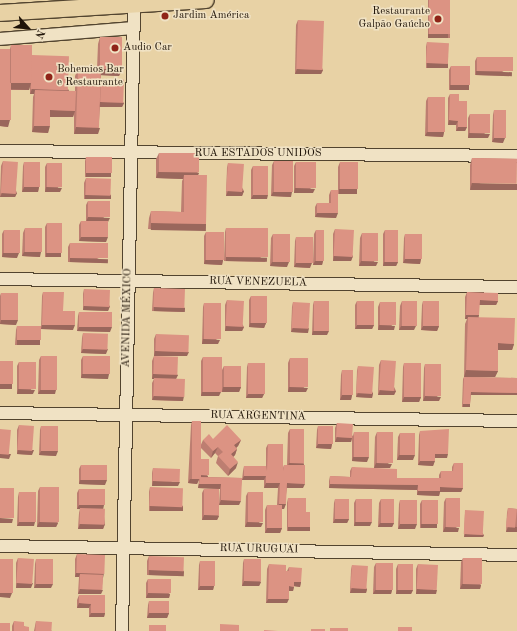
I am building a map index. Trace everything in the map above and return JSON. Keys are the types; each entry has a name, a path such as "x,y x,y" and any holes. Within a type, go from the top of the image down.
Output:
{"main road":[{"path":"0,13 206,0"}],"street":[{"name":"AVENIDA MÉXICO","path":"122,631 134,5"},
{"path":"0,39 134,28"},
{"name":"RUA ESTADOS UNIDOS","path":"0,151 517,156"},
{"name":"RUA VENEZUELA","path":"0,280 517,287"},
{"name":"RUA ARGENTINA","path":"0,413 517,421"},
{"name":"RUA URUGUAI","path":"0,546 517,555"}],"building":[{"name":"Restaurante Galpão Gaúcho","path":"429,0 450,0 450,34 429,34"},
{"path":"298,20 324,21 322,70 296,69"},
{"path":"100,37 122,37 122,69 100,69"},
{"path":"427,42 449,43 448,64 426,63"},
{"path":"11,45 32,45 32,83 11,83"},
{"path":"0,49 10,49 10,83 0,83"},
{"name":"Bohemios Bar e Restaurante","path":"32,55 69,56 68,90 31,89"},
{"path":"477,57 513,57 513,71 477,71"},
{"path":"451,66 470,66 470,85 451,85"},
{"path":"78,69 101,70 99,128 76,127"},
{"path":"101,79 124,80 123,103 100,102"},
{"path":"0,83 11,83 11,120 0,120"},
{"path":"35,90 76,91 75,111 50,110 50,126 34,126"},
{"path":"450,94 459,94 459,101 467,101 467,127 458,127 458,121 449,120"},
{"path":"428,97 445,97 445,132 428,132"},
{"path":"494,110 506,110 506,138 494,138"},
{"path":"470,114 490,114 490,133 470,133"},
{"path":"159,153 199,153 199,172 159,172"},
{"path":"86,157 112,157 112,173 86,173"},
{"path":"472,158 517,159 517,184 472,183"},
{"path":"3,161 18,162 16,194 1,193"},
{"path":"274,161 293,161 293,192 274,192"},
{"path":"24,162 40,162 40,187 24,187"},
{"path":"296,162 316,162 316,188 296,188"},
{"path":"340,162 358,162 358,189 340,189"},
{"path":"47,163 62,163 62,187 47,187"},
{"path":"228,163 244,164 242,192 226,191"},
{"path":"253,166 268,166 268,195 253,195"},
{"path":"184,175 207,175 206,224 151,223 151,211 184,212"},
{"path":"86,178 111,179 110,196 85,195"},
{"path":"331,190 338,190 338,213 317,213 317,203 331,203"},
{"path":"88,201 110,201 110,217 88,217"},
{"path":"81,221 108,221 108,237 81,237"},
{"path":"47,223 62,223 62,253 47,253"},
{"path":"25,228 42,228 42,252 25,252"},
{"path":"226,228 268,228 268,257 226,257"},
{"path":"335,229 354,230 353,257 334,256"},
{"path":"4,230 20,230 20,253 4,253"},
{"path":"316,230 324,230 324,261 316,261"},
{"path":"385,230 398,230 398,262 385,262"},
{"path":"206,232 224,232 224,260 206,260"},
{"path":"362,233 378,233 378,261 362,261"},
{"path":"273,234 290,234 290,262 273,262"},
{"path":"405,234 422,234 422,259 405,259"},
{"path":"296,237 313,237 313,263 296,263"},
{"path":"70,243 108,243 108,258 70,258"},
{"path":"154,288 185,289 184,308 153,307"},
{"path":"84,289 110,290 109,307 83,306"},
{"path":"43,292 64,292 63,311 75,311 75,325 42,325"},
{"path":"467,292 498,293 498,301 480,300 479,315 466,315"},
{"path":"1,293 18,293 18,320 1,320"},
{"path":"251,296 267,296 267,323 251,323"},
{"path":"227,300 244,301 243,327 226,326"},
{"path":"314,301 329,301 329,331 314,331"},
{"path":"357,301 374,301 374,325 357,325"},
{"path":"402,301 417,301 417,326 402,326"},
{"path":"423,301 439,301 439,326 423,326"},
{"path":"293,302 310,303 309,329 292,328"},
{"path":"380,302 396,302 396,325 380,325"},
{"path":"204,303 221,303 221,339 204,339"},
{"path":"79,312 112,312 112,327 79,327"},
{"path":"468,317 515,318 514,344 498,343 498,371 466,370"},
{"path":"17,326 41,326 41,340 17,340"},
{"path":"83,333 108,334 107,350 82,349"},
{"path":"156,334 189,335 188,352 155,351"},
{"path":"41,356 57,356 57,390 41,390"},
{"path":"83,356 110,356 110,374 83,374"},
{"path":"154,356 178,357 177,375 153,374"},
{"path":"203,357 222,357 222,392 203,392"},
{"path":"290,358 308,358 308,387 290,387"},
{"path":"381,360 396,361 394,391 379,390"},
{"path":"0,361 13,361 13,384 0,384"},
{"path":"19,362 36,362 36,389 19,389"},
{"path":"248,363 265,363 265,394 248,394"},
{"path":"404,363 421,363 421,397 404,397"},
{"path":"425,364 441,364 441,396 425,396"},
{"path":"224,366 241,366 241,387 224,387"},
{"path":"358,366 374,367 372,394 356,393"},
{"path":"342,370 353,370 353,395 342,395"},
{"path":"464,377 517,378 517,393 471,392 470,404 463,404"},
{"path":"154,378 185,379 184,397 153,396"},
{"path":"192,421 201,421 201,479 192,479"},
{"path":"337,423 353,424 352,438 336,437"},
{"path":"19,425 34,426 32,451 17,450"},
{"path":"227,425 241,440 234,445 237,449 231,454 238,462 230,469 218,456 223,452 218,447 213,451 203,440 209,434 213,439"},
{"path":"41,426 58,426 58,451 41,451"},
{"path":"318,426 333,426 333,444 318,444"},
{"path":"0,429 11,430 9,455 0,454"},
{"path":"290,429 304,429 304,463 290,463"},
{"path":"449,429 448,454 435,454 435,461 420,461 420,431"},
{"path":"354,432 369,432 369,457 354,457"},
{"path":"377,432 393,432 393,463 377,463"},
{"path":"400,433 415,433 415,455 400,455"},
{"path":"268,444 283,444 283,471 284,465 305,465 305,484 287,483 286,504 279,504 280,483 266,483 266,476 244,476 244,466 266,466 267,471"},
{"path":"201,459 209,459 209,475 201,475"},
{"path":"454,463 463,463 463,488 440,487 440,491 418,491 418,485 330,484 330,476 351,477 352,467 397,469 397,478 441,478 441,471 453,471"},
{"path":"81,465 107,465 107,480 81,480"},
{"path":"153,468 180,469 180,482 153,481"},
{"path":"200,477 242,478 241,501 221,500 221,484 199,484"},
{"path":"40,487 59,487 59,522 40,522"},
{"path":"150,487 183,488 182,507 149,506"},
{"path":"0,488 14,488 14,518 0,518"},
{"path":"79,489 105,489 105,505 79,505"},
{"path":"204,489 219,489 219,515 204,515"},
{"path":"19,492 36,492 36,522 19,522"},
{"path":"248,492 263,492 263,522 248,522"},
{"path":"288,498 306,498 306,512 310,512 310,527 288,527"},
{"path":"446,498 460,498 460,527 446,527"},
{"path":"335,499 349,499 349,519 335,519"},
{"path":"356,499 372,499 372,522 356,522"},
{"path":"381,499 394,499 394,523 381,523"},
{"path":"400,500 417,500 417,524 400,524"},
{"path":"422,500 438,500 438,524 422,524"},
{"path":"267,505 282,505 282,528 267,528"},
{"path":"80,508 105,509 104,525 79,524"},
{"path":"508,508 517,509 515,528 506,527"},
{"path":"465,510 484,511 483,535 464,534"},
{"path":"77,554 105,555 104,574 76,573"},
{"path":"149,556 184,557 183,571 149,570"},
{"path":"18,558 34,559 32,584 16,583"},
{"path":"463,558 482,558 482,584 463,584"},
{"path":"0,559 13,559 13,593 0,593"},
{"path":"36,559 53,559 53,584 36,584"},
{"path":"244,559 261,559 261,581 244,581"},
{"path":"200,561 215,561 215,586 200,586"},
{"path":"376,563 393,563 393,590 376,590"},
{"path":"269,564 286,565 286,571 289,571 289,567 302,568 301,582 294,582 294,587 289,586 289,599 268,599"},
{"path":"398,564 413,564 413,590 398,590"},
{"path":"418,564 438,565 437,590 417,589"},
{"path":"352,565 368,566 366,589 350,588"},
{"path":"80,574 103,575 102,590 79,589"},
{"path":"148,579 171,579 171,593 148,593"},
{"path":"79,595 105,595 105,613 91,613 91,604 79,603"},
{"path":"149,601 169,601 169,613 149,613"},
{"path":"14,621 24,622 24,626 29,627 29,631 14,631"},
{"path":"36,621 52,622 51,631 35,631"},
{"path":"0,623 10,623 10,631 0,631"},
{"path":"220,624 239,625 239,631 220,631"},
{"path":"149,625 166,625 166,631 149,631"},
{"path":"398,627 412,627 412,631 398,631"},
{"path":"330,628 348,628 348,631 330,631"},
{"path":"311,629 325,629 325,631 311,631"}],"place":[{"name":"Jardim América","path":"165,16"},
{"name":"Restaurante Galpão Gaúcho","path":"438,19"},
{"name":"Audio Car","path":"115,48"},
{"name":"Bohemios Bar e Restaurante","path":"49,77"}]}
